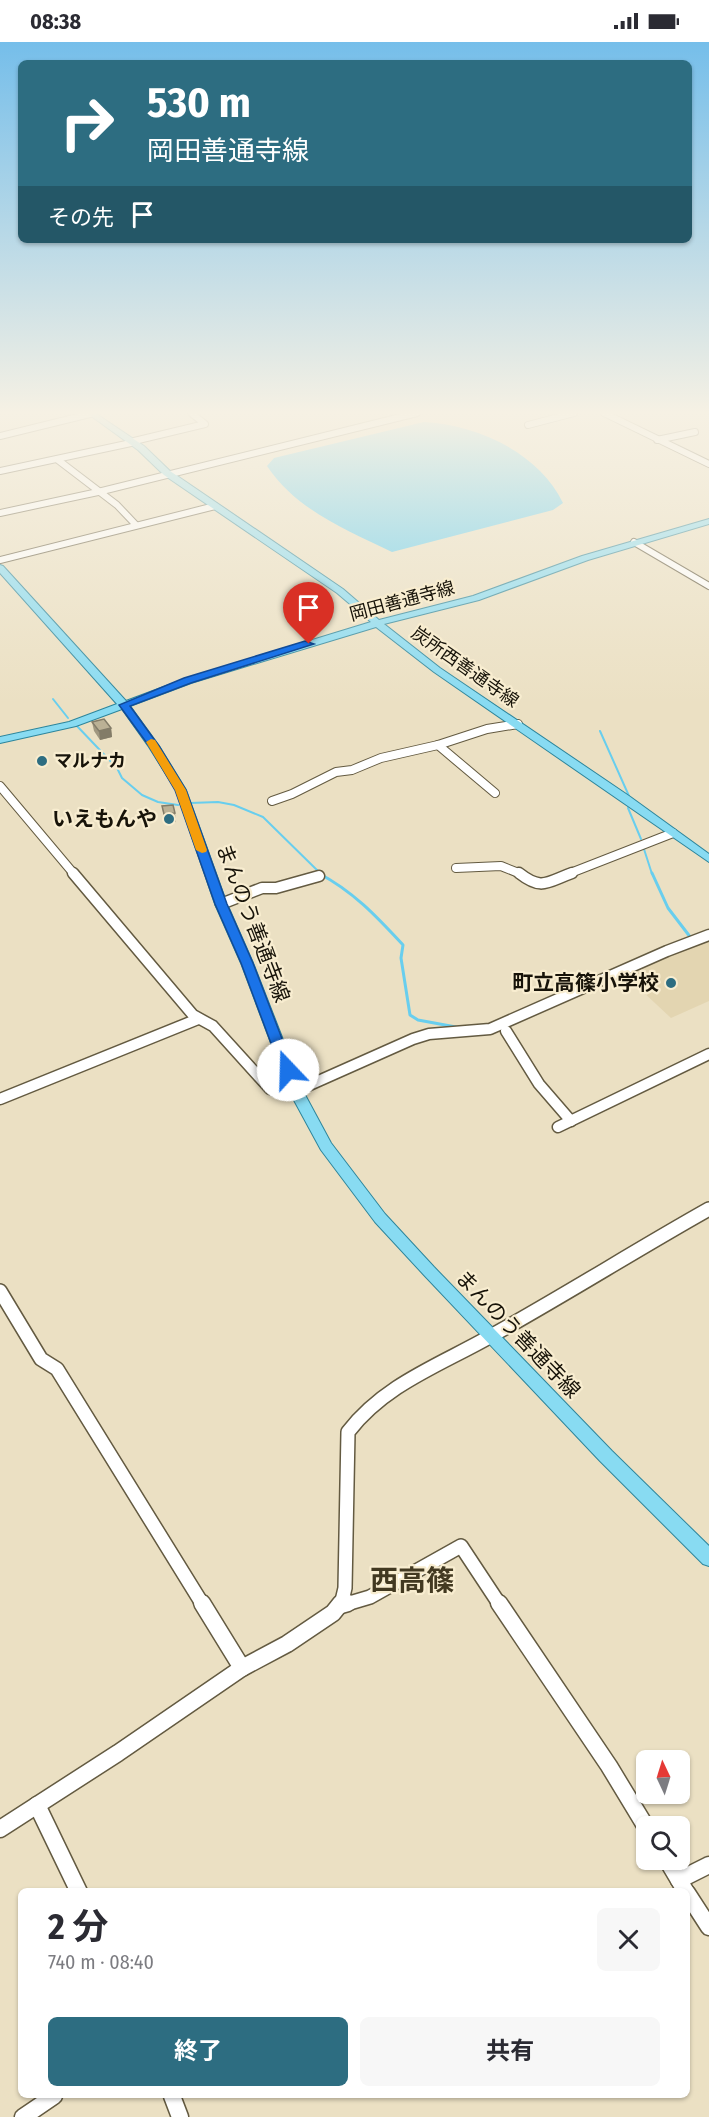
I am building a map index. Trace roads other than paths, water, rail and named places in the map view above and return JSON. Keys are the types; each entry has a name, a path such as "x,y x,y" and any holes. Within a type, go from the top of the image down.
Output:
{"main road":[{"name":"炭所西善通寺線","path":"220,510 340,591 437,670 518,724 709,859"},
{"name":"岡田善通寺線","path":"0,740 72,724 188,681 378,623 476,598 634,542 709,521"},
{"name":"まんのう善通寺線","path":"0,568 124,705 163,759 181,790 221,904 247,963 296,1091 326,1146 380,1218 490,1336 709,1558"}],"street":[{"path":"0,513 15,510"},
{"path":"122,510 136,525"},
{"path":"0,560 199,510"},
{"path":"634,542 709,586"},
{"path":"272,801 292,794 336,772 352,770 397,754 438,745 487,729 518,724"},
{"path":"438,745 495,793"},
{"path":"0,786 198,1019 213,1026 270,1089 281,1093 296,1091 412,1040 429,1035 490,1029 667,951 709,935"},
{"path":"456,868 488,865 514,869 534,885 539,885 673,833"},
{"path":"221,904 262,888 276,888 319,876"},
{"path":"0,1099 198,1019"},
{"path":"506,1031 539,1084 571,1121"},
{"path":"558,1127 709,1054"},
{"path":"341,1605 345,1588 348,1432 355,1421 379,1400 428,1368 490,1336 709,1209"},
{"path":"0,1291 41,1359 57,1369 242,1668"},
{"path":"0,1829 118,1753 242,1668 287,1644 333,1613 341,1605 370,1597 461,1546 609,1766 639,1816"},
{"path":"37,1805 77,1888"},
{"path":"673,1870 684,1888 709,1864"},
{"path":"690,1897 709,1927"},
{"path":"23,2117 51,2098"},
{"path":"173,2098 180,2117"}],"water":[{"path":"312,510 553,510 392,552"}],"waterway":[{"path":"53,699 68,718"},
{"path":"76,725 117,768 122,778 142,795 158,802 178,805"},
{"path":"600,731 629,796"},
{"path":"190,803 218,802 234,805 263,817 321,874"},
{"path":"628,808 641,839"},
{"path":"643,846 652,874"},
{"path":"318,873 353,896 403,945 401,958 410,1015 418,1020 456,1027"},
{"path":"652,873 668,908 691,938"}],"place":[{"name":"マルナカ","path":"42,761"},
{"name":"いえもんや","path":"169,819"},
{"name":"町立高篠小学校","path":"671,983"}],"district":[{"name":"西高篠","path":"412,1580"}]}
